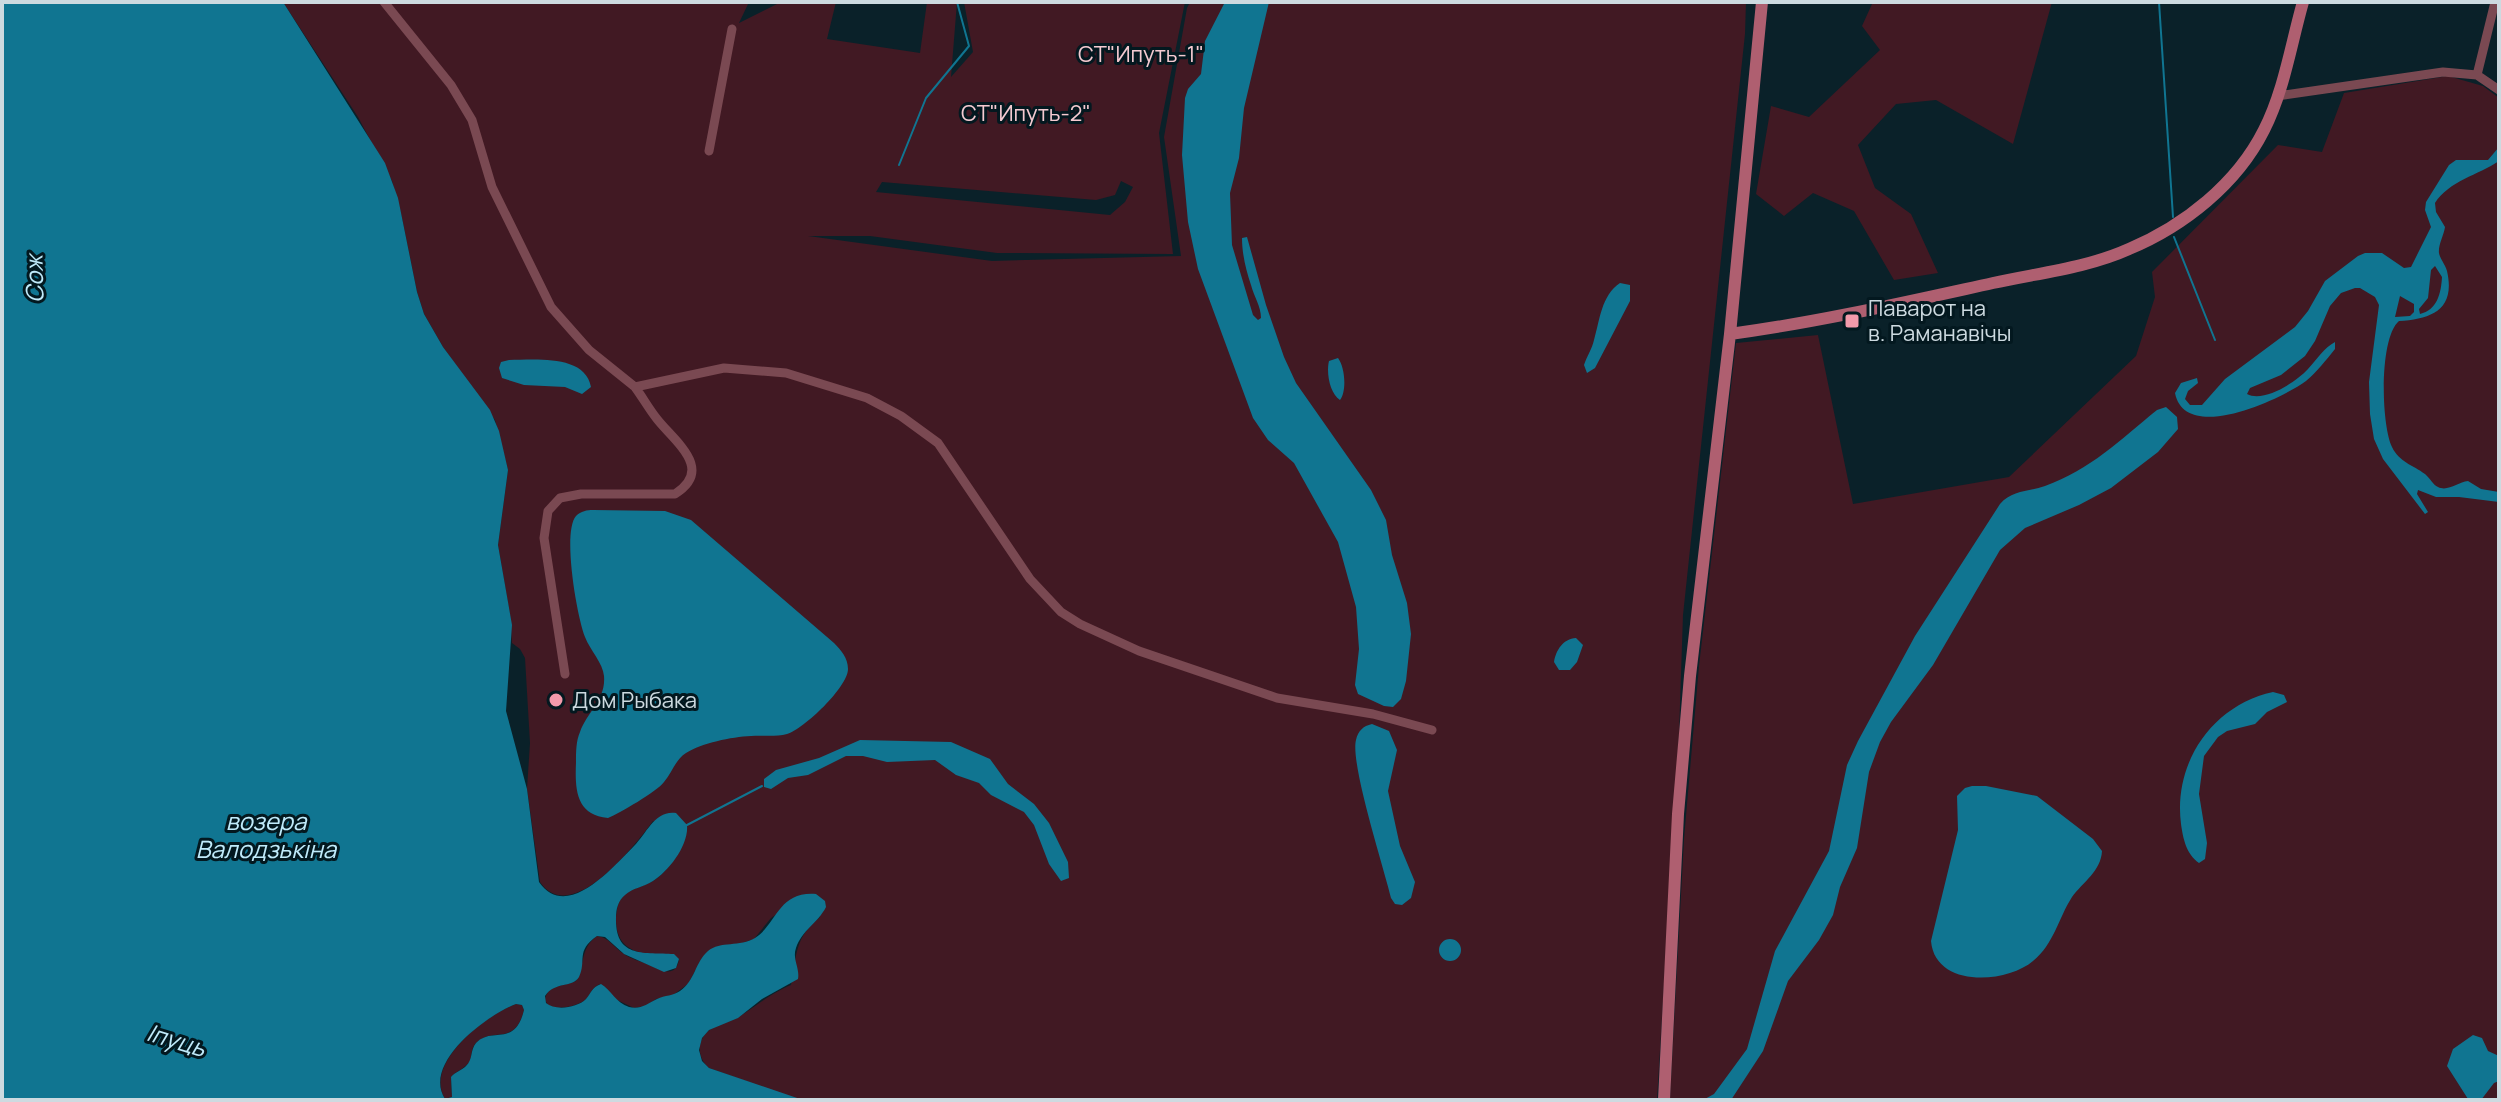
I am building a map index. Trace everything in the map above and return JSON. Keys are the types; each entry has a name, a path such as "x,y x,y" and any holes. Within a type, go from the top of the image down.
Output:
{"street":[{"path":"384,2 451,85 472,120 492,187 551,307 589,350 635,387 689,457 691,474 682,490 675,494 581,494 560,498 548,511 544,538 565,674"},
{"path":"1664,1100 1678,814 1762,2"},
{"path":"1730,334 1850,314 2080,265 2129,250 2196,209 2231,177 2263,131 2277,96 2303,2"},
{"path":"2477,75 2495,2"},
{"path":"709,151 732,29"},
{"path":"2277,96 2443,72 2477,75 2499,90"},
{"path":"635,387 724,368 786,373 867,398 901,416 938,443 1030,579 1061,612 1080,624 1139,651 1277,698 1373,714 1432,730"}],"green space":[{"path":"283,2 749,2 739,23 781,2 836,2 827,39 920,53 927,2 957,2 951,77 973,52 964,2 1185,2 1159,133 1173,254 997,253 870,236 808,236 992,261 1181,256 1164,137 1190,2 1746,2 1683,615 1657,1100 803,1100 709,1068 700,1052 701,1041 708,1031 737,1018 791,985 801,940 820,917 816,894 805,895 771,918 754,939 721,946 702,958 688,984 673,995 634,1008 615,999 600,984 579,1003 549,1007 545,1000 549,991 576,981 585,951 597,936 605,938 633,959 663,971 675,969 679,959 646,954 628,947 617,930 616,917 623,896 663,873 684,842 653,821 617,864 584,889 568,895 553,893 540,882 527,789 530,743 525,658 512,643 498,545 508,470 495,420 443,347 424,314 392,181 358,117","holes":["1121,181 1133,187 1125,202 1110,215 876,192 882,182 1096,200 1115,195"]},
{"path":"1867,2 2052,2 2013,144 1936,100 1896,104 1858,145 1875,188 1911,214 1938,273 1894,280 1854,211 1813,193 1784,216 1756,194 1771,106 1809,117 1880,50 1862,26 1872,4"},
{"path":"2448,76 2483,86 2499,98 2499,1100 1670,1099 1684,839 1699,666 1736,343 1818,335 1853,504 2009,477 2136,356 2155,297 2152,272 2278,145 2322,152 2344,93"},
{"path":"516,1004 522,1005 524,1010 515,1028 476,1043 470,1061 451,1077 452,1097 445,1099 441,1085 443,1070 450,1056 475,1029"}],"water":[{"name":"возера Валодзькіна","path":"2,2 283,2 385,163 398,198 424,314 443,347 490,410 499,431 508,470 498,545 512,625 506,711 527,789 539,882 550,893 563,896 576,894 602,877 662,815 676,813 687,825 685,841 671,864 653,881 625,895 616,915 617,931 626,947 643,953 674,954 679,959 676,968 664,972 624,954 605,937 597,936 586,946 579,977 549,991 545,996 546,1003 560,1008 577,1005 601,984 621,1003 633,1008 675,994 689,982 708,951 755,938 786,903 803,894 816,894 825,901 826,907 796,948 798,979 762,999 738,1018 709,1030 702,1038 699,1050 702,1061 709,1068 803,1100 2,1100","holes":["516,1004 522,1005 524,1010 515,1029 482,1038 476,1043 468,1064 451,1077 452,1097 445,1099 440,1085 442,1071 461,1042 489,1018"]},
{"path":"1225,2 1269,2 1244,108 1239,158 1230,193 1232,245 1253,315 1258,320 1261,318 1260,309 1247,274 1243,250 1242,238 1247,237 1266,305 1296,383 1371,490 1386,520 1392,555 1407,603 1411,634 1406,681 1401,699 1393,707 1358,694 1355,685 1359,649 1356,607 1338,542 1294,463 1268,440 1253,418 1198,269 1188,222 1182,155 1185,98 1188,89 1201,74 1205,41"},
{"path":"2499,147 2499,161 2448,189 2435,203 2436,212 2445,227 2439,253 2447,271 2448,295 2431,315 2399,321 2393,330 2385,362 2384,402 2388,436 2402,460 2425,474 2438,487 2449,488 2468,481 2481,489 2499,492 2499,502 2436,497 2418,490 2417,494 2428,512 2425,514 2383,459 2374,439 2369,382 2379,305 2375,297 2360,288 2341,293 2330,306 2305,356 2281,375 2250,388 2247,394 2262,396 2288,385 2335,342 2335,349 2306,381 2256,407 2234,413 2214,417 2196,415 2182,408 2175,393 2181,383 2197,378 2198,383 2188,391 2185,399 2190,405 2202,405 2225,379 2295,327 2325,281 2358,256 2382,253 2404,268 2411,267 2431,227 2425,210 2426,202 2449,165 2456,160 2488,160","holes":["2435,266 2442,277 2439,295 2434,305 2420,314 2419,309 2428,298 2431,270","2400,296 2414,304 2414,312 2410,316 2395,317"]},
{"path":"1620,283 1630,285 1630,301 1595,368 1587,373 1584,365 1602,309"},
{"path":"1338,358 1344,379 1340,400 1331,388 1328,371 1329,361"},
{"path":"501,362 569,364 587,376 591,387 582,394 565,387 524,385 502,378"},
{"path":"2166,407 2177,417 2178,429 2158,452 2111,488 2025,528 2000,550 1933,665 1880,742 1869,772 1857,848 1840,887 1833,915 1819,940 1788,981 1763,1051 1731,1100 1703,1100 1714,1094 1747,1049 1775,951 1829,851 1847,765 1858,741 1915,636 2000,504 2015,494 2045,486 2076,472 2157,410"},
{"path":"593,510 665,511 691,520 834,643 842,651 848,669 833,696 795,731 783,735 726,739 693,749 679,759 660,786 608,818 597,816 583,806 576,781 579,735 604,684 601,666 582,627 571,556 570,539 576,516"},
{"path":"1576,638 1583,645 1577,662 1570,670 1559,670 1554,662 1558,649 1567,640"},
{"path":"2273,692 2284,695 2287,702 2267,712 2255,724 2227,731 2218,737 2204,756 2199,794 2207,843 2205,859 2199,863 2188,850 2181,824 2180,801 2191,758 2215,723 2232,709"},
{"path":"1372,724 1389,731 1397,750 1388,791 1400,846 1415,882 1411,898 1402,905 1395,904 1391,898 1358,771 1356,740 1361,729"},
{"path":"860,740 951,742 990,759 1008,784 1034,804 1049,823 1068,862 1069,878 1061,881 1049,864 1034,825 1024,812 935,760 887,762 863,756 846,756 808,775 788,778 771,789 764,787 764,779 776,770 819,758"},
{"path":"1972,786 2037,796 2093,839 2102,851 2095,870 2072,897 2040,954 2021,969 1990,977 1958,974 1945,967 1935,956 1931,941 1958,830 1957,796"},
{"path":"1450,939 1458,942 1461,950 1458,958 1450,961 1442,958 1439,950 1442,942"},
{"path":"2473,1035 2482,1038 2488,1051 2499,1056 2499,1081 2481,1100 2468,1099 2447,1066 2453,1049"}],"waterway":[{"path":"899,165 926,98 969,46 957,2"},
{"path":"2159,2 2173,217"},
{"path":"2174,237 2215,340"},
{"path":"687,825 762,786"}],"place":[{"name":"Паварот на в. Раманавічы","path":"1852,321"},
{"name":"Дом Рыбака","path":"556,700"}],"park label":[{"name":"СТ\"Ипуть-1\"","path":"1141,54"},
{"name":"СТ\"Ипуть-2\"","path":"1026,113"}],"water label":[{"name":"Сож","path":"35,279"},
{"name":"Іпуць","path":"176,1041"}]}
